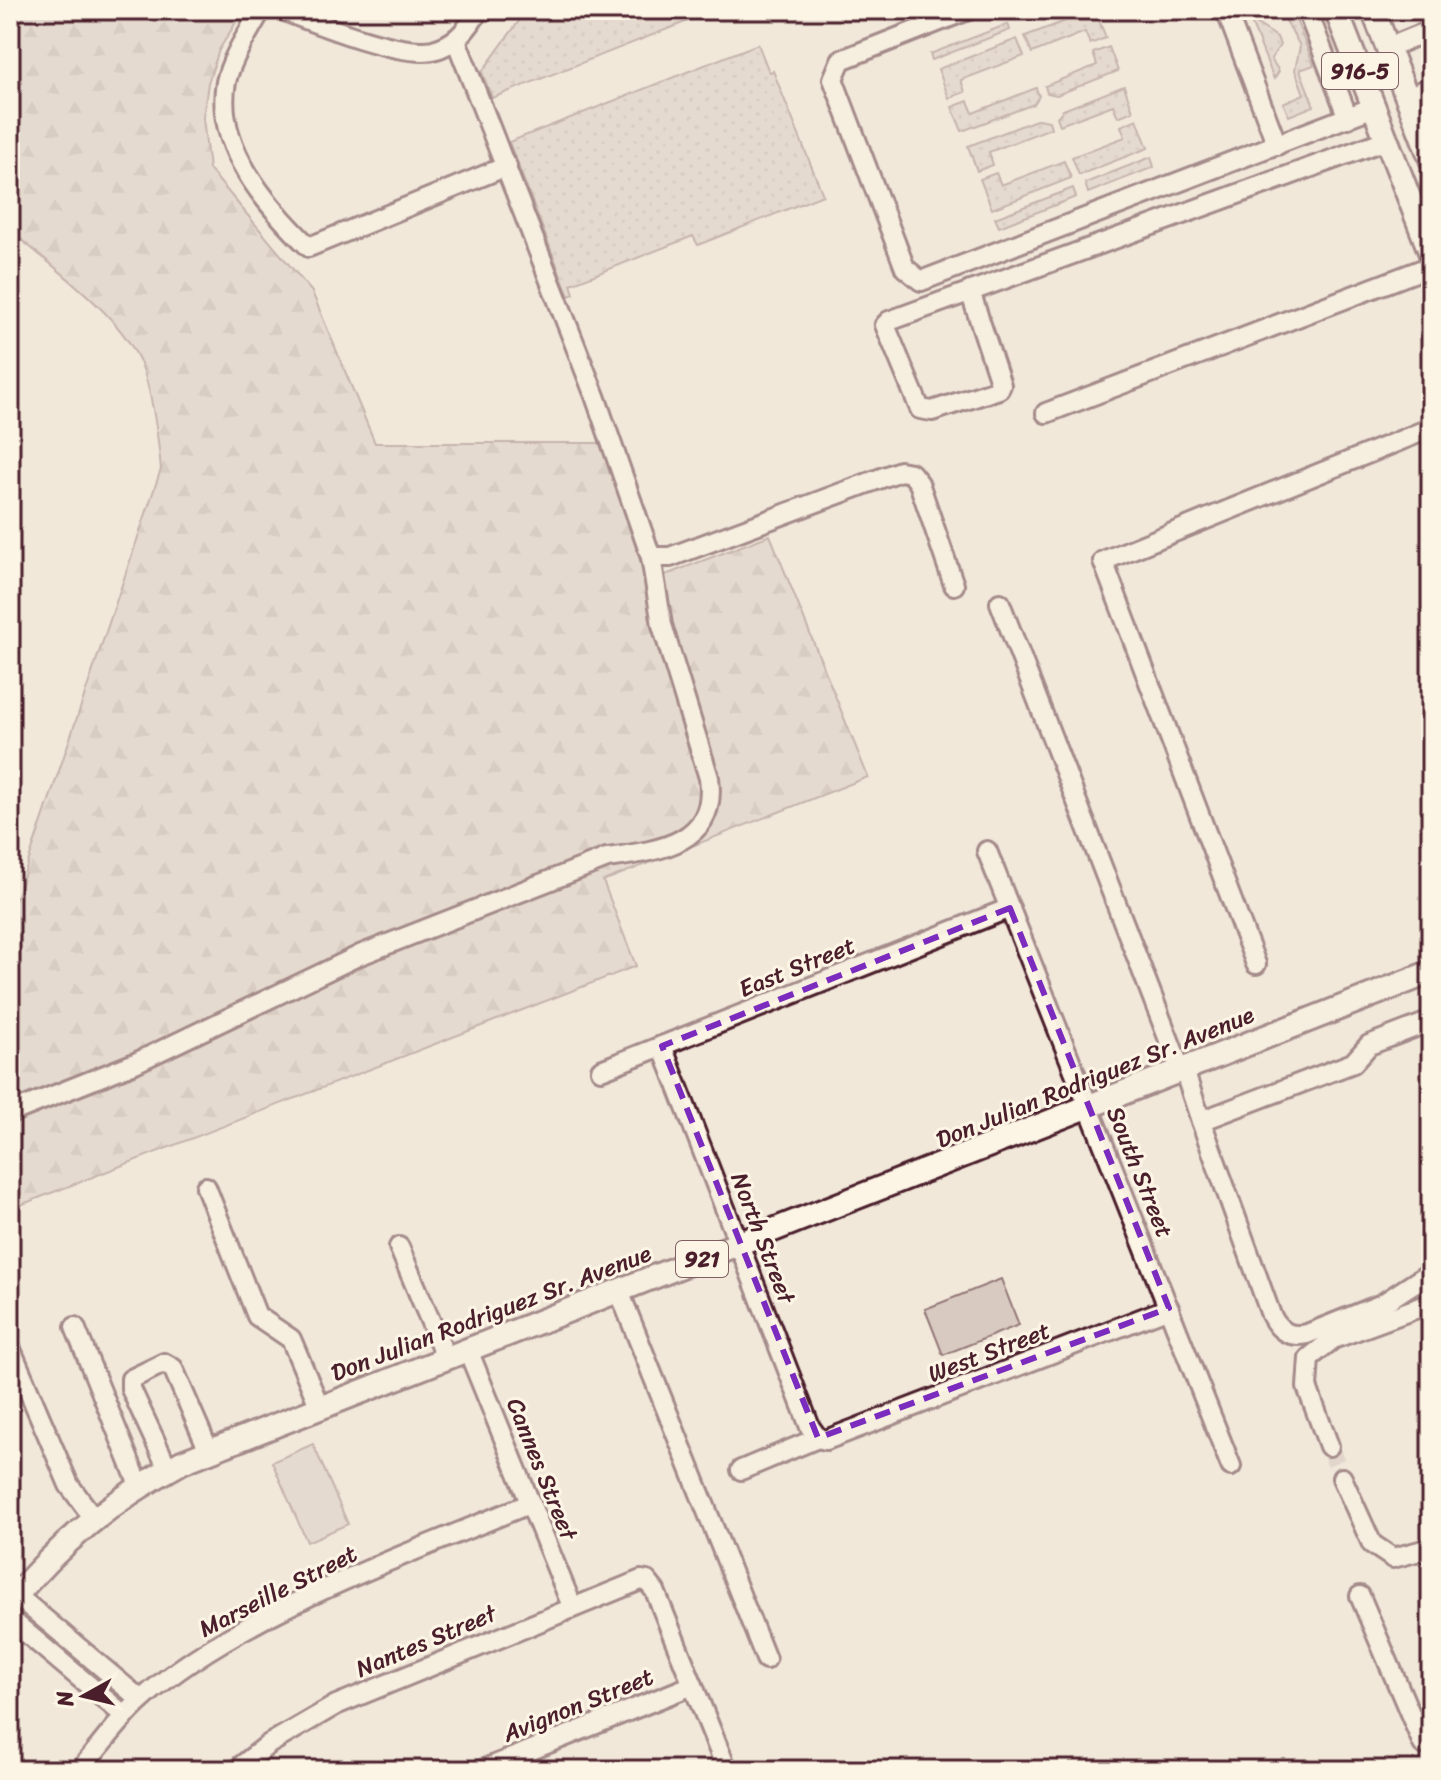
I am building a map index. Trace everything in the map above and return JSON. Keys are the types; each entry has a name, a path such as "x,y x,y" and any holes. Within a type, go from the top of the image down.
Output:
{"main road":[{"name":"916-5","path":"1336,10 1431,254"},
{"name":"916-5","path":"1373,10 1431,159"},
{"path":"1385,136 1416,120"},
{"name":"Don Julian Rodriguez Sr. Avenue","path":"12,1596 93,1517 168,1469 1431,972"}],"street":[{"path":"261,10 226,81 225,113 238,152 257,189 309,247 507,166"},
{"path":"282,10 330,29 415,50 433,50 456,40 478,10"},
{"path":"968,10 841,60 833,79 905,268 921,281 1374,107"},
{"path":"1226,10 1277,145"},
{"path":"1307,10 1348,118"},
{"path":"1387,48 1431,30"},
{"path":"10,1113 135,1063 360,955 607,858 648,852 684,839 706,818 712,799 709,778 662,625 651,557 595,396 456,40"},
{"path":"1407,97 1431,87"},
{"path":"970,291 1001,385 999,389 932,411 920,409 885,325 970,291 1385,136"},
{"path":"1046,413 1431,266"},
{"path":"1256,964 1103,561 1431,428"},
{"path":"651,557 670,557 900,471 911,473 919,483 954,585"},
{"path":"1000,603 1182,1071 1271,1315 1284,1333 1295,1336 1307,1334 1382,1304 1431,1272"},
{"name":"South Street","path":"987,851 1231,1466"},
{"name":"East Street","path":"601,1070 1010,908"},
{"path":"1201,1121 1353,1063 1369,1045 1431,1021"},
{"name":"North Street","path":"662,1046 810,1427 822,1439"},
{"path":"206,1187 257,1316 291,1339 320,1408"},
{"path":"399,1247 446,1358"},
{"path":"619,1291 766,1659"},
{"path":"1329,1446 1307,1387 1309,1358 1333,1339 1431,1303"},
{"name":"West Street","path":"741,1470 1169,1308"},
{"path":"75,1327 139,1485"},
{"path":"10,1347 69,1485 93,1517"},
{"name":"Cannes Street","path":"468,1350 572,1606"},
{"path":"168,1469 131,1389 131,1379 164,1363 173,1368 209,1451"},
{"path":"1342,1478 1372,1544 1393,1558 1431,1548"},
{"name":"Marseille Street","path":"80,1770 141,1700 247,1629 350,1580 531,1503"},
{"name":"Nantes Street","path":"236,1770 269,1744 336,1705 635,1582 647,1581 655,1591 693,1685"},
{"path":"12,1596 141,1700"},
{"path":"1360,1596 1423,1744 1431,1741"},
{"path":"10,1619 125,1716"},
{"path":"693,1685 727,1770"},
{"name":"Avignon Street","path":"482,1770 693,1685"}],"highlighted area":[{"path":"1010,908 1169,1308 818,1438 662,1046"}],"green space":[{"path":"17,10 230,10 241,14 219,50 208,83 203,118 209,169 312,292 375,443 602,443 647,582 770,535 868,777 603,881 636,966 10,1209 10,916 161,469 150,396 135,352 105,313 10,230 10,18"},
{"path":"527,10 699,10 701,16 492,98 482,72"},
{"path":"1095,10 1106,38 1090,44 1085,32 1032,53 1025,36"},
{"path":"1246,10 1259,10 1257,24 1277,37 1280,45 1271,59 1279,71 1274,79"},
{"path":"1280,10 1292,10 1314,65 1300,70 1314,106 1289,116 1283,103 1304,94 1295,70 1300,46"},
{"path":"1008,24 1010,30 932,60 930,54"},
{"path":"1017,39 1024,56 961,80 965,92 949,98 938,69"},
{"path":"758,44 769,72 773,71 823,195 698,245 693,236 571,284 574,294 569,296 509,142"},
{"path":"1109,47 1118,71 1057,95 1047,93 1045,86 1097,65 1093,53"},
{"path":"1124,86 1133,111 1118,117 1113,105 1060,125 1057,117 1063,110"},
{"path":"1036,88 1039,96 1034,104 962,131 952,107 968,101 973,113"},
{"path":"1039,119 1049,121 1051,128 989,152 993,165 977,171 968,146"},
{"path":"1137,119 1148,148 1079,175 1072,157 1125,137 1121,126"},
{"path":"1151,157 1154,167 1088,193 1085,183"},
{"path":"1064,161 1071,178 992,209 980,179 996,173 1001,185"},
{"path":"1073,188 1076,197 999,227 995,218"},
{"path":"1001,1279 1019,1325 943,1355 925,1309"},
{"path":"313,1444 348,1524 307,1542 272,1462"}],"tunnel":[{"path":"1329,1446 1342,1478"}]}
